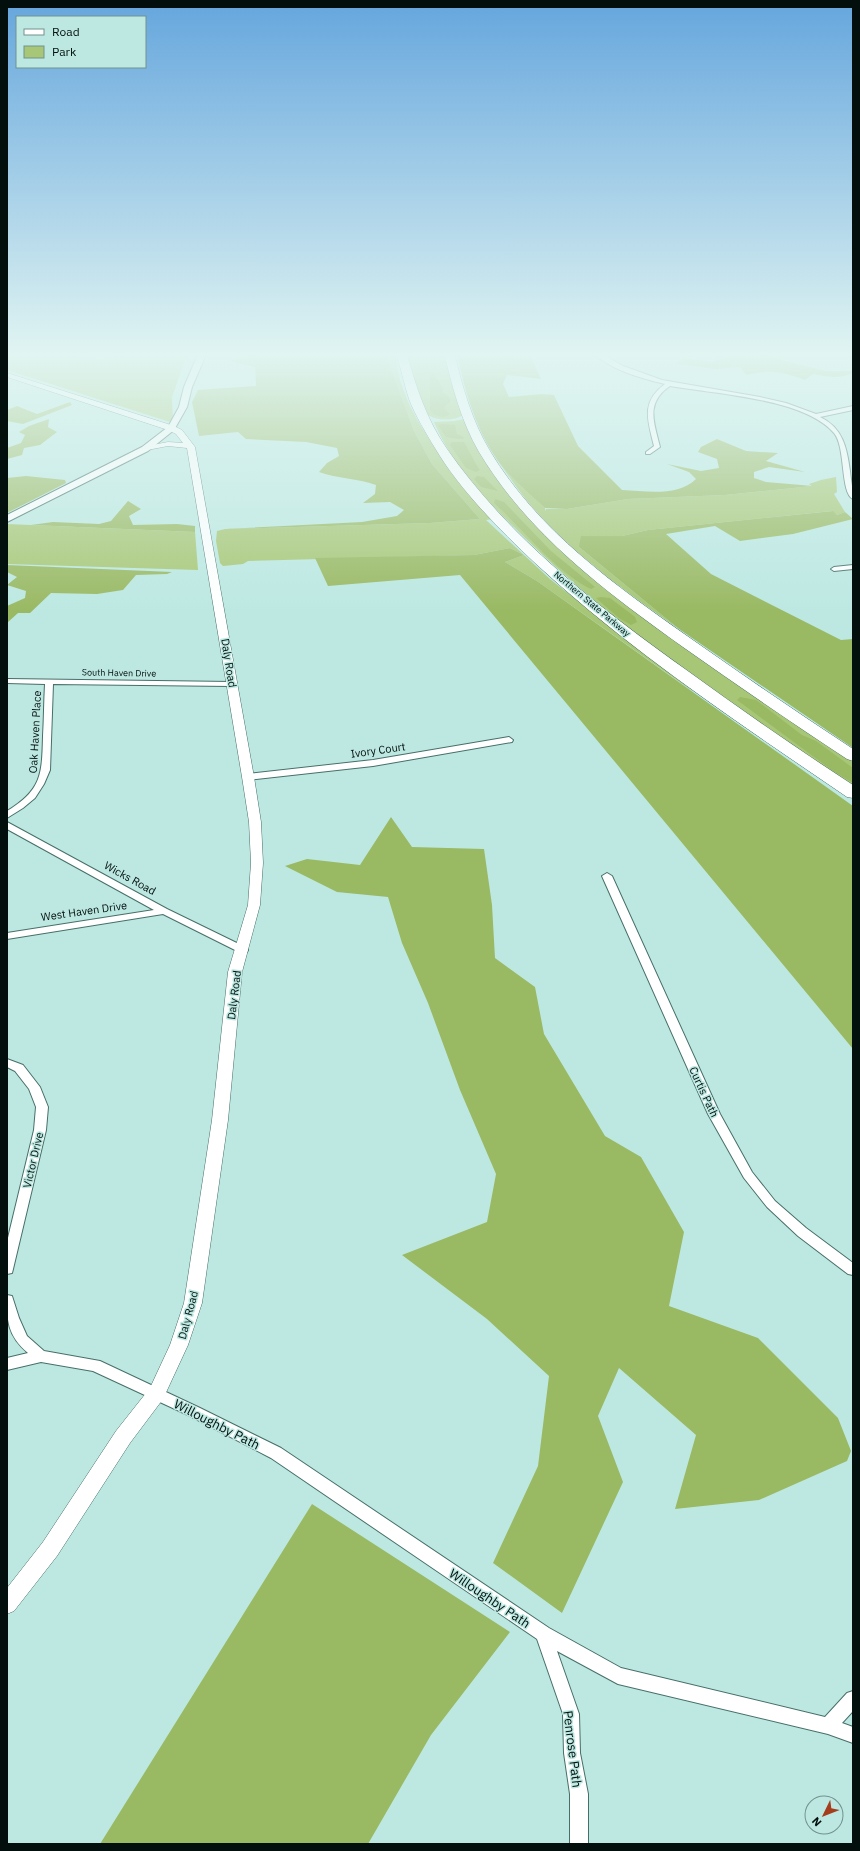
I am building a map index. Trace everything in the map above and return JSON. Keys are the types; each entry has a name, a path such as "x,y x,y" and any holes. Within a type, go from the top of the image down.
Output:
{"highway":[{"name":"Northern State Parkway","path":"436,438 454,466 477,494 521,542 578,594 644,647 743,719 853,793"},
{"path":"478,438 485,453 517,498 552,535 589,569 650,617 853,756"}],"main road":[{"path":"7,519 145,449 158,438"}],"street":[{"name":"Daly Road","path":"7,1604 50,1549 123,1437 156,1393 180,1345 193,1303 220,1120 235,972 254,905 257,863 255,822 214,569 191,447 184,438"},
{"path":"648,453 657,447 655,438"},
{"path":"841,438 844,449 846,475 853,497"},
{"path":"145,449 164,443 177,442 191,447"},
{"path":"834,569 853,567"},
{"name":"South Haven Drive","path":"7,681 232,684"},
{"name":"Oak Haven Place","path":"7,814 29,799 42,784 46,770 49,682"},
{"name":"Ivory Court","path":"248,776 373,763 509,740"},
{"name":"Wicks Road","path":"7,825 164,911 242,950"},
{"name":"Curtis Path","path":"607,876 714,1114 748,1175 772,1204 802,1232 853,1270"},
{"name":"West Haven Drive","path":"7,936 164,911"},
{"name":"Victor Drive","path":"7,1063 19,1068 34,1087 42,1107 40,1130 11,1234 7,1269"},
{"path":"7,1300 12,1318 22,1340 41,1356"},
{"path":"7,1364 41,1356"},
{"name":"Willoughby Path","path":"41,1356 95,1365 156,1393 276,1454 543,1634 618,1676 828,1726 853,1735"},
{"name":"Penrose Path","path":"543,1634 571,1714 572,1753 579,1794 580,1829 578,1844"},
{"path":"828,1726 853,1699"}],"green space":[{"path":"23,438 49,438 40,445 24,448 22,455 7,459 7,448 21,443"},
{"path":"418,438 429,438 446,462 493,519 486,520 524,555 510,548 474,555 248,561 243,564 223,566 220,563 216,541 217,531 225,529 430,523 480,519 432,464"},
{"path":"418,438 432,464 480,519 430,523 225,529 362,522 397,516 404,510 390,502 363,503 375,494 376,485 319,472 327,463 339,456 337,448 306,442 246,439"},
{"path":"442,438 476,438 495,474 561,547 853,759 853,786 720,696 634,633 552,564 502,516 469,479"},
{"path":"484,438 574,438 578,446 622,490 661,492 671,491 689,485 696,479 689,472 667,464 701,471 719,468 717,459 698,452 701,447 717,439 746,451 778,453 766,461 805,472 769,467 754,472 754,478 766,482 813,486 725,495 628,499 567,509 545,508 505,469"},
{"path":"452,442 464,442 480,470 476,472 466,468 450,445"},
{"path":"494,456 545,508 545,511 546,509 567,509 628,499 725,495 812,486 809,484 836,477 837,492 834,494 845,512 837,515 832,511 648,530 622,536 601,536 579,547 679,629 619,586 580,555 528,502"},
{"path":"26,476 65,480 66,483 7,513 7,478"},
{"path":"477,476 484,477 498,491 481,487 474,479"},
{"path":"495,499 504,502 551,551 595,587 591,589 578,582 565,572 494,503"},
{"path":"128,501 141,509 129,516 133,525 177,524 195,526 195,532 31,525 53,522 99,524 111,521"},
{"path":"833,511 837,515 845,512 853,519 793,534 740,541 715,526 666,534 711,574 841,640 853,639 853,748 679,629 579,547 581,536 622,536 648,530"},
{"path":"7,524 195,532 198,570 7,564"},
{"path":"510,548 524,555 505,562 537,581 853,806 853,1049 460,575 328,586 315,558 474,555"},
{"path":"524,555 550,579 695,693 537,581 505,562"},
{"path":"7,565 172,572 167,574 136,575 123,590 97,594 51,593 30,613 18,613 7,623 7,606 25,598 26,591 7,585 17,577 7,572"},
{"path":"596,598 610,598 635,617 637,622 631,625 619,618"},
{"path":"740,697 756,700 802,735 816,741 853,768 853,783 833,771 737,700"},
{"path":"391,817 412,847 484,849 492,905 495,958 535,987 544,1034 605,1136 641,1157 684,1232 669,1306 758,1338 838,1418 851,1451 847,1461 759,1500 675,1509 696,1435 619,1368 598,1416 623,1482 562,1613 493,1563 538,1466 549,1376 487,1319 402,1255 487,1222 496,1174 460,1090 428,1003 402,943 388,897 337,892 285,866 307,859 360,865"},
{"path":"312,1504 510,1632 431,1735 368,1844 100,1844"}]}
